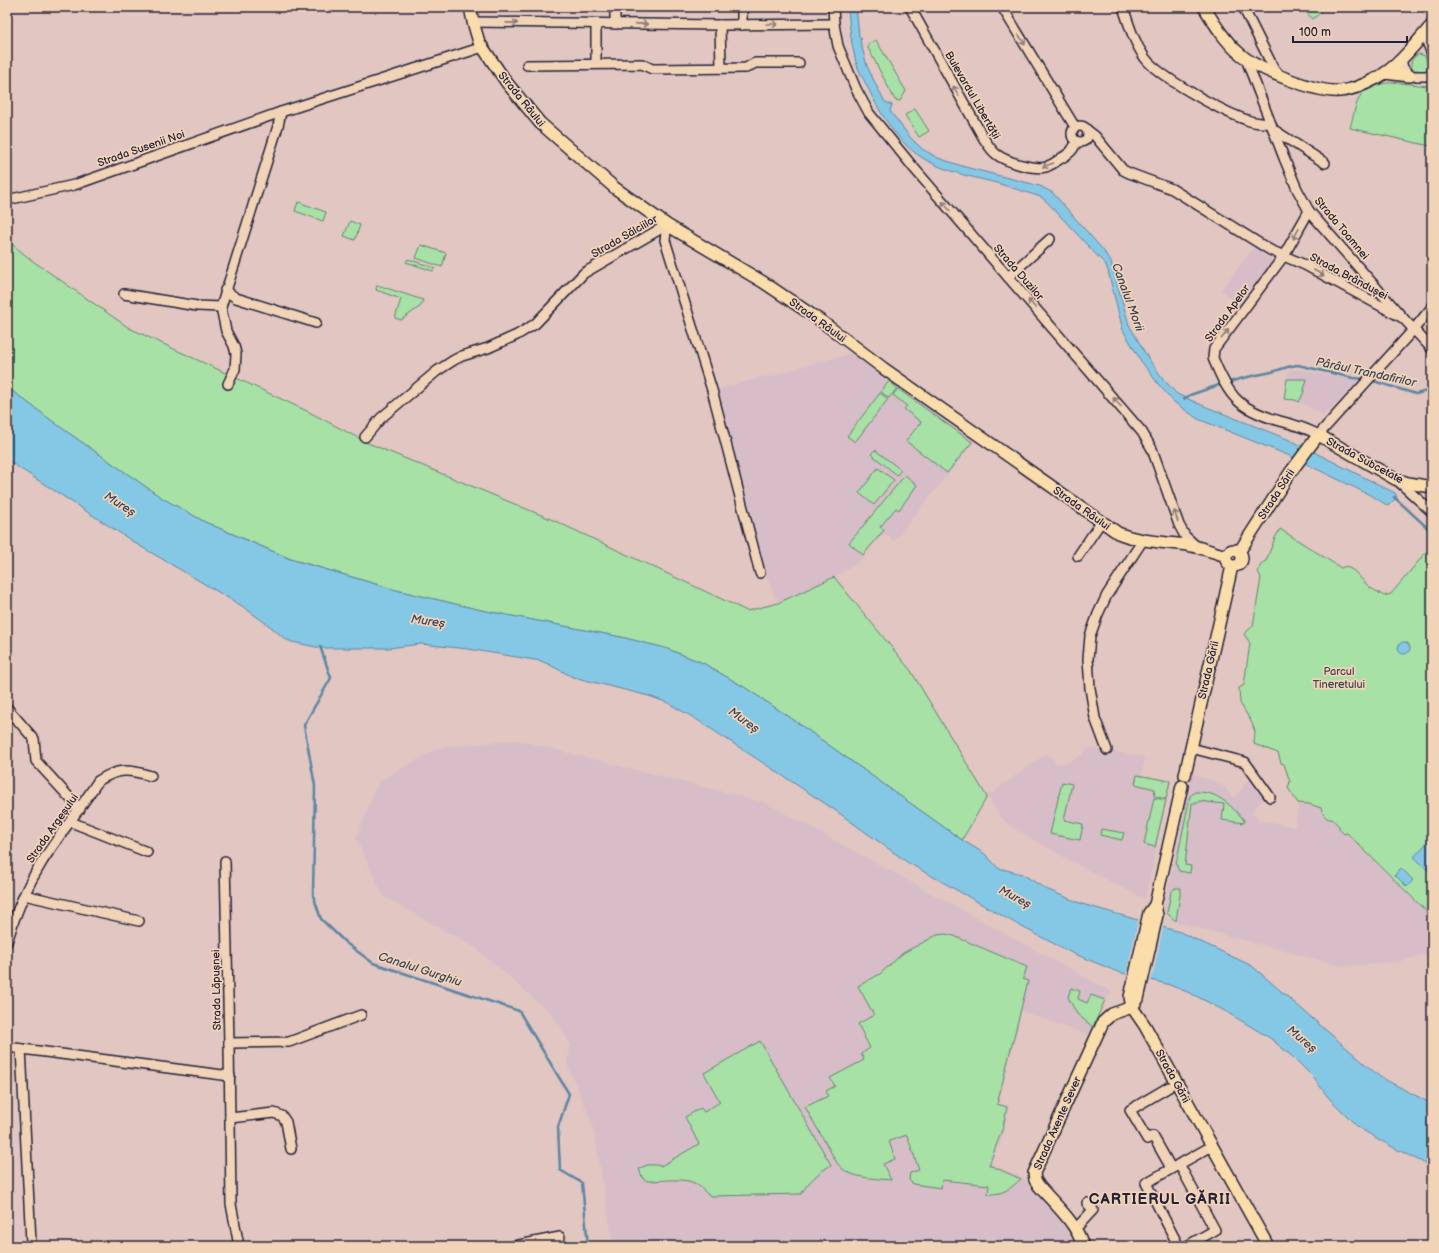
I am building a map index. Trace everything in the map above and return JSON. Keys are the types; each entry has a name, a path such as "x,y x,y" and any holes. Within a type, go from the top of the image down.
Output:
{"main road":[{"name":"Strada Râului","path":"470,7 479,42 507,83 540,123 615,188 667,225 763,282 1118,533 1128,537 1144,540 1198,547 1226,556"},
{"path":"1204,7 1226,40 1246,59 1279,75 1307,85 1332,91 1341,91 1361,86 1385,74 1432,25"},
{"path":"1385,74 1410,76"},
{"name":"Strada Sării","path":"1240,552 1294,468 1317,437"},
{"name":"Strada Subcetate","path":"1317,437 1395,478 1408,483 1432,487"},
{"path":"1232,550 1240,552 1242,561 1238,565 1232,566 1227,562 1226,556 1229,551 1232,550"},
{"name":"Strada Gării","path":"1232,566 1185,775 1188,777 1190,782 1186,786 1182,786 1134,1001 1145,1026 1268,1246"},
{"name":"Strada Axente Sever","path":"1083,1246 1077,1231 1071,1222 1038,1186 1034,1173 1103,1022 1112,1014 1134,1001"}],"street":[{"path":"615,7 615,24"},
{"path":"742,7 742,25"},
{"name":"Strada Duzilor","path":"834,7 834,24 838,46 857,90 869,113 913,167 1142,432 1152,449 1179,525 1188,541 1198,547"},
{"name":"Bulevardul Libertății","path":"910,7 984,139 990,149 997,155 1011,162 1039,167 1050,166 1072,152 1076,141"},
{"path":"1002,7 1075,127"},
{"path":"1123,7 1135,41 1145,58 1155,68 1226,112 1248,121 1272,127 1325,163"},
{"path":"1243,7 1273,67 1279,75"},
{"path":"473,22 720,25 834,24"},
{"path":"596,24 596,64"},
{"path":"720,25 721,68"},
{"path":"1424,34 1432,54"},
{"name":"Strada Susenii Noi","path":"7,200 74,185 281,112 483,47"},
{"name":"Strada Toamnei","path":"1246,59 1297,189 1309,211 1432,349"},
{"path":"1401,59 1403,68 1410,76 1432,76"},
{"path":"526,65 642,64 652,69 746,68 755,63 799,63"},
{"path":"228,384 235,369 236,354 234,346 226,331 220,307 278,126 281,112"},
{"path":"1075,127 1083,126 1087,134 1100,142 1123,170 1172,188 1283,257"},
{"path":"1075,127 1072,135 1076,141 1082,142 1087,134"},
{"name":"Strada Apelor","path":"1309,211 1283,257 1214,349 1213,358 1228,389 1234,398 1245,408 1302,427 1317,437"},
{"name":"Strada Sălciilor","path":"366,437 381,418 448,364 462,356 488,348 523,332 535,324 584,273 667,225"},
{"name":"Strada Sălciilor","path":"667,225 665,240 712,390 760,573"},
{"path":"1008,276 1050,239"},
{"name":"Strada Brândușei","path":"1283,257 1305,265 1403,318"},
{"path":"1365,298 1375,286"},
{"path":"225,290 236,298 316,323"},
{"path":"124,294 197,306 220,307"},
{"name":"Strada Sării","path":"1317,437 1432,307"},
{"path":"1395,478 1432,512"},
{"path":"1078,556 1101,522"},
{"path":"1107,750 1095,718 1090,688 1088,659 1090,636 1107,595 1144,540"},
{"path":"7,708 34,739 36,761 80,809"},
{"path":"1191,748 1245,762 1270,797"},
{"name":"Strada Argeșului","path":"7,942 24,895 42,862 98,781 110,773 124,771 137,772 151,776"},
{"path":"70,822 147,852"},
{"name":"Strada Lăpușnei","path":"225,861 230,1076 231,1204 239,1246"},
{"path":"24,895 139,921"},
{"path":"229,1043 289,1042 361,1015"},
{"path":"7,1047 230,1076"},
{"path":"21,1049 30,1242"},
{"path":"1169,1087 1130,1110 1147,1139 1153,1136 1175,1166 1215,1230 1180,1246 1146,1183 1175,1166 1212,1146"},
{"path":"230,1118 274,1113 282,1116 286,1122 291,1149"},
{"path":"1079,1225 1093,1210 1087,1203"},
{"path":"514,1246 560,1237"}],"shaded area":[{"path":"1255,247 1274,262 1241,306 1221,290"},
{"path":"853,353 975,441 894,541 884,533 860,561 834,577 778,603 764,571 716,390"},
{"path":"1288,370 1302,370 1349,379 1361,379 1324,415 1295,400 1284,399"},
{"path":"517,740 766,803 1112,992 1103,1004 1089,1035 1022,1011 998,1103 1009,1107 1005,1128 991,1164 1023,1178 1067,1227 1075,1241 1075,1246 1009,1246 952,1242 880,1242 853,1246 614,1246 593,1126 567,1063 571,1045 554,1016 476,948 384,897 356,839 378,782 438,748"},
{"path":"1089,748 1145,757 1141,775 1171,781 1145,899 1082,867 1018,831 1002,819 988,796 1047,753 1055,763 1067,763 1081,755"},
{"path":"1193,773 1223,786 1234,798 1250,779 1264,798 1251,812 1258,820 1295,827 1298,803 1313,804 1323,810 1432,917 1432,952 1397,962 1342,966 1176,922 1170,918 1164,909 1188,795 1188,785"}],"green space":[{"path":"1300,7 1327,7 1313,19"},
{"path":"876,40 906,91 900,101 895,100 868,48 868,44"},
{"path":"1419,54 1425,56 1428,65 1425,71 1411,68 1412,60"},
{"path":"1392,82 1428,86 1430,146 1350,128 1357,102 1362,93 1371,87"},
{"path":"915,109 929,131 919,137 905,115"},
{"path":"298,202 326,212 323,221 295,211"},
{"path":"350,221 360,225 355,240 344,236"},
{"path":"7,240 30,259 129,328 309,412 368,443 553,520 747,611 778,603 834,577 911,671 987,797 962,840 788,716 744,687 703,663 665,648 621,637 481,610 396,590 291,559 205,522 162,498 63,429 7,387"},
{"path":"421,245 446,253 442,267 416,258"},
{"path":"408,259 435,268 433,271 406,262"},
{"path":"377,285 423,300 421,306 401,320 395,318 401,299 376,290"},
{"path":"1287,379 1307,379 1299,402 1284,399"},
{"path":"889,381 897,388 889,398 881,392"},
{"path":"898,389 972,442 947,473 906,441 921,422 904,409 907,406 893,395"},
{"path":"880,393 888,399 855,442 847,436"},
{"path":"875,450 901,470 897,475 871,454"},
{"path":"878,468 894,480 874,505 859,493"},
{"path":"905,475 917,485 899,510 896,508 880,527 884,530 863,555 849,543"},
{"name":"Parcul Tineretului","path":"1280,529 1341,568 1346,566 1354,571 1369,587 1384,596 1391,594 1432,545 1432,917 1347,833 1344,834 1332,819 1328,819 1323,814 1321,808 1309,804 1298,803 1288,788 1290,782 1284,764 1281,763 1278,753 1254,744 1255,732 1252,723 1240,703 1239,688 1244,685 1250,643 1244,634 1253,626 1261,578 1258,571 1262,563 1266,561"},
{"path":"1137,775 1170,781 1166,799 1154,796 1155,789 1135,784"},
{"path":"1062,782 1072,784 1064,820 1083,824 1080,840 1050,834"},
{"path":"1195,792 1203,792 1217,796 1234,809 1244,820 1244,823 1222,820 1224,804 1199,801 1198,803 1192,803 1185,865 1191,866 1190,873 1179,871 1176,864 1190,796"},
{"path":"1154,798 1166,800 1155,847 1144,844"},
{"path":"1101,829 1124,833 1122,840 1100,835"},
{"path":"1175,888 1181,888 1176,921 1167,913 1171,893"},
{"path":"945,934 954,936 1027,967 1023,979 1028,981 997,1104 1007,1107 1003,1127 989,1165 1021,1179 1010,1188 993,1194 988,1194 989,1185 942,1180 941,1188 913,1184 909,1180 910,1173 919,1170 907,1135 889,1141 895,1159 883,1164 891,1180 854,1175 842,1168 837,1163 805,1107 828,1096 826,1091 835,1086 830,1078 864,1060 861,1054 870,1048 858,1024 874,1015 858,986 880,974 903,953 937,935"},
{"path":"1071,988 1080,991 1078,999 1087,1003 1091,995 1105,1000 1093,1027 1077,1014 1068,997"},
{"path":"760,1041 831,1165 814,1178 801,1194 711,1196 692,1182 680,1180 648,1181 643,1179 639,1169 649,1165 661,1166 699,1144 685,1117 701,1108 704,1112 720,1102 704,1073"}],"water":[{"path":"848,7 856,7 859,36 862,39 860,40 867,66 877,87 885,102 892,105 890,111 910,137 922,149 938,158 965,167 1040,186 1053,193 1103,250 1111,262 1129,325 1148,358 1164,380 1177,394 1292,441 1395,493 1397,497 1388,506 1374,497 1290,456 1198,419 1174,402 1141,361 1123,330 1106,265 1046,201 1041,197 1000,184 945,169 918,155 908,147 892,129 878,108 857,65 851,39"},
{"name":"Mureș","path":"7,387 63,429 162,498 205,522 290,559 396,590 481,610 621,637 665,648 703,663 744,687 788,716 962,840 985,854 998,868 1022,874 1046,889 1082,904 1180,932 1252,966 1380,1077 1432,1104 1432,1167 1359,1128 1328,1097 1313,1077 1293,1057 1270,1038 1225,1011 1190,993 1167,984 1118,972 1070,952 1022,927 907,862 832,808 696,719 668,703 649,696 573,677 541,661 468,649 421,644 388,648 321,648 292,642 285,639 242,606 140,546 7,460"},
{"path":"1406,642 1409,643 1409,653 1402,654 1399,653 1398,646 1399,643"},
{"path":"1432,837 1432,874 1414,857"},
{"path":"1401,868 1413,880 1407,887 1395,875"}],"pier":[{"path":"1139,917 1164,924 1151,982 1126,976"}],"waterway":[{"name":"Pârâul Trandafirilor","path":"1227,383 1298,365 1353,378 1366,379"},
{"name":"Pârâul Trandafirilor","path":"1370,380 1416,394 1427,391 1432,387"},
{"name":"Pârâul Trandafirilor","path":"1184,399 1190,395 1222,384"},
{"name":"Canalul Morii","path":"1394,497 1432,532"},
{"name":"Canalul Gurghiu","path":"320,646 331,678 304,725 315,786 313,895 321,919 346,943 373,963 519,1011 569,1094 558,1127 560,1170 582,1183 588,1246"}],"district":[{"name":"CARTIERUL GĂRII","path":"1160,1199"}]}
